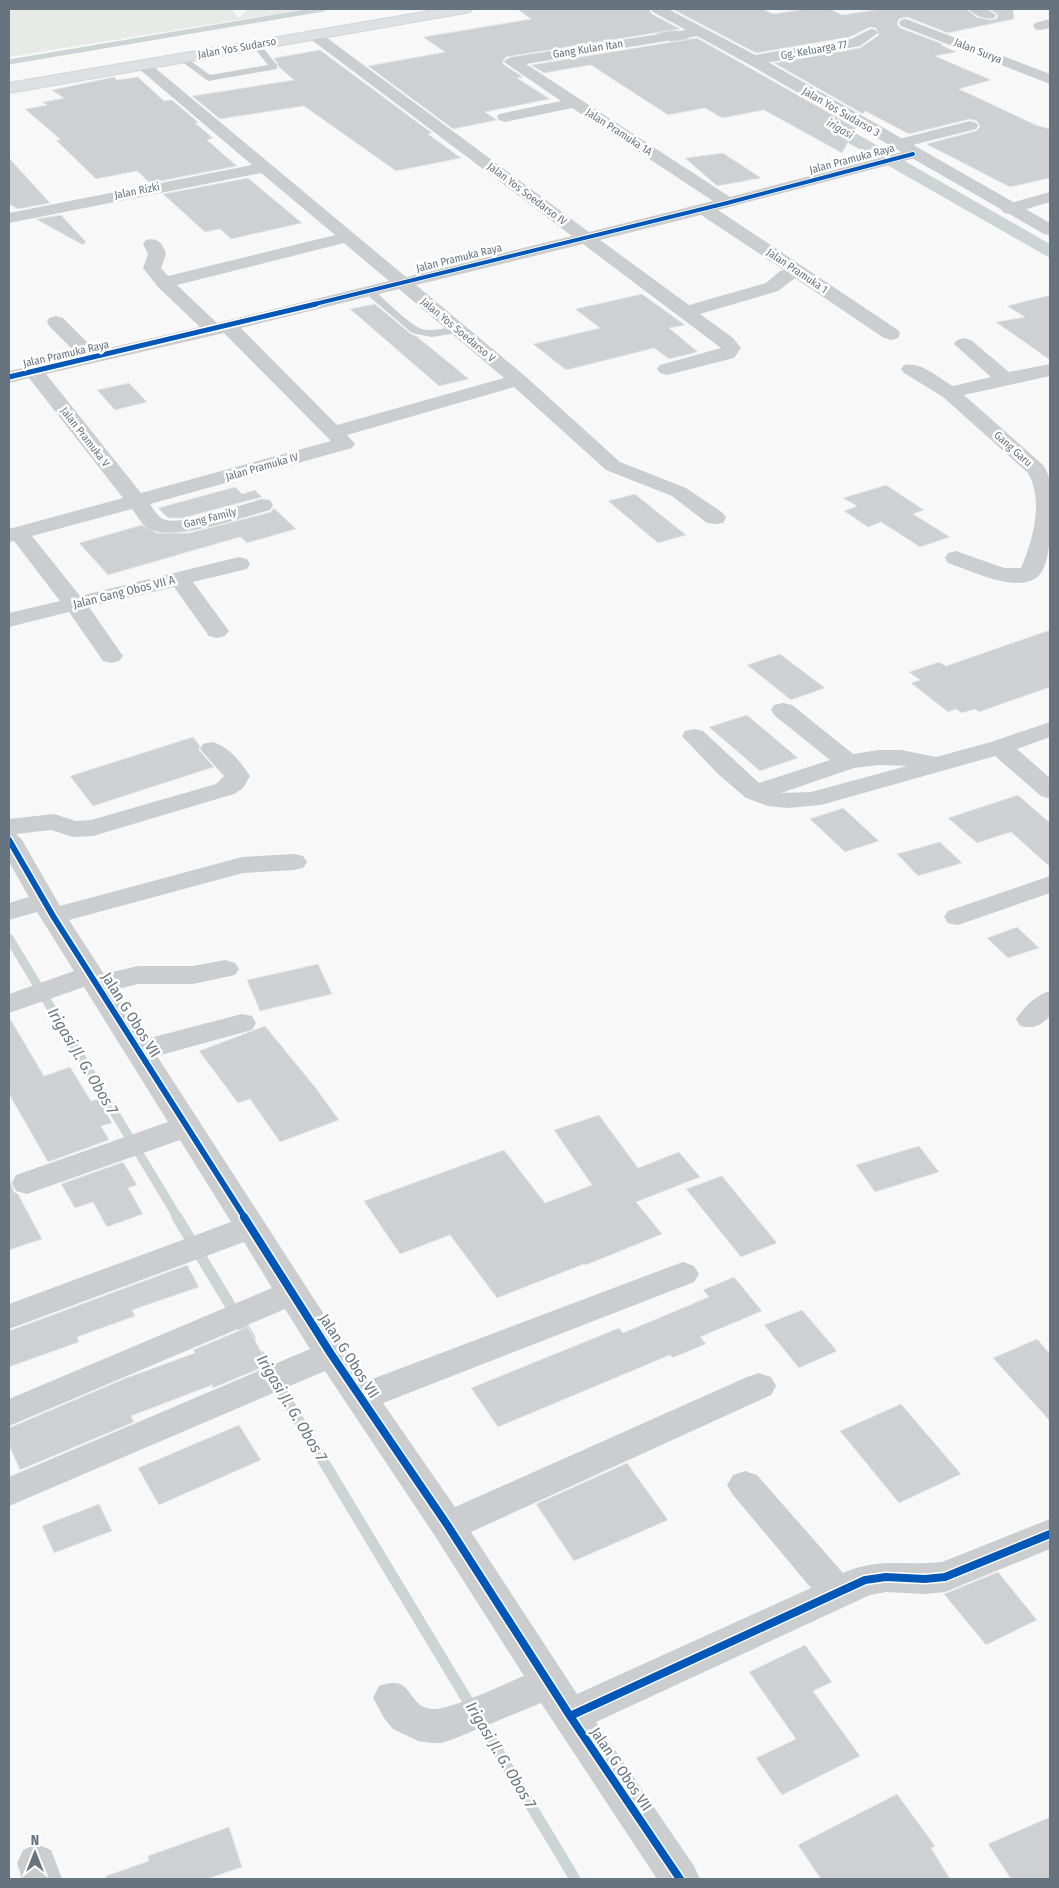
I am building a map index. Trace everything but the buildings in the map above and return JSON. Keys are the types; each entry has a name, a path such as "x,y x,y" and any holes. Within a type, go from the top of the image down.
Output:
{"main road":[{"name":"Jalan Yos Sudarso","path":"9,88 314,35 387,17 406,9"},
{"name":"Jalan Yos Sudarso","path":"9,78 387,17 465,9"}],"street":[{"name":"Jalan Yos Sudarso 3","path":"658,9 691,33 755,60 893,152"},
{"name":"Jalan Surya","path":"906,23 1050,79"},
{"name":"Gang Kulan Itan","path":"512,62 691,33"},
{"name":"Gg. Keluarga 77","path":"755,60 855,43 871,33"},
{"name":"Jalan Yos Soedarso IV","path":"314,35 726,342 731,348 727,354 667,369"},
{"name":"Jalan Pramuka 1A","path":"512,62 727,203"},
{"name":"Jalan Yos Soedarso V","path":"143,65 518,380 613,466 679,492 715,518"},
{"path":"505,116 575,103"},
{"path":"893,152 970,126"},
{"name":"Jalan Pramuka Raya","path":"9,377 221,328 727,203 893,152 912,154 1004,206"},
{"name":"Jalan Rizki","path":"9,218 266,167"},
{"path":"1004,206 1050,198"},
{"path":"1004,206 1050,230"},
{"name":"Jalan Pramuka 1","path":"703,208 891,334"},
{"path":"164,282 347,238"},
{"path":"152,244 157,249 158,256 152,268 164,282 221,328 334,432 410,412 438,401 518,380"},
{"path":"686,312 772,286 786,275 798,272"},
{"path":"56,322 92,358"},
{"path":"964,344 1005,378"},
{"path":"911,369 950,393 1005,378 1050,370"},
{"name":"Jalan Pramuka V","path":"34,372 137,502"},
{"name":"Gang Garu","path":"950,393 1036,470 1045,485 1047,500 1047,517 1029,573 1024,576 1009,576 956,558"},
{"name":"Jalan Pramuka IV","path":"14,535 345,444 334,432"},
{"name":"Gang Family","path":"137,502 154,523 168,526 188,524 262,505"},
{"path":"14,535 76,604 111,656"},
{"name":"Jalan Gang Obos VII A","path":"9,620 240,564"},
{"path":"180,579 218,632"},
{"path":"783,710 848,762"},
{"path":"694,736 755,793 773,799 812,800 1000,747 1050,729"},
{"path":"1000,747 1050,791"},
{"path":"9,827 54,822 73,829 93,828 225,789 234,783 237,776 232,768 212,750"},
{"path":"755,793 862,759 892,757 912,759 936,765"},
{"name":"Jalan G Obos VII","path":"9,840 48,908 331,1354 448,1526 570,1716 680,1879"},
{"path":"9,912 48,908 242,865 294,862"},
{"path":"958,917 1050,884"},
{"path":"9,1004 94,980 138,975 192,976 225,969"},
{"path":"1030,1019 1050,1000"},
{"path":"139,1052 242,1023"},
{"path":"26,1182 187,1126"},
{"path":"9,1317 252,1227"},
{"path":"361,1397 683,1274"},
{"path":"9,1413 293,1292"},
{"path":"9,1492 331,1354"},
{"path":"448,1526 759,1386"},
{"path":"745,1485 837,1592"},
{"path":"570,1716 837,1592 876,1578 945,1577 1050,1534"},
{"path":"392,1698 400,1712 412,1722 424,1727 442,1726 549,1683"}],"lane":[{"path":"180,58 208,78 274,67 256,45"},
{"path":"369,291 416,331 431,334 459,330"}],"shaded area":[{"path":"9,9 231,9 239,18 246,11 253,9 306,9 9,57"}],"water":[{"name":"irigasi","path":"614,9 638,9 1050,244 1050,258"}],"waterway":[{"path":"9,62 323,9"},
{"name":"Irigasi Jl. G. Obos 7","path":"9,938 178,1218"},
{"name":"Irigasi Jl. G. Obos 7","path":"177,1217 250,1338"},
{"name":"Irigasi Jl. G. Obos 7","path":"260,1356 575,1879"}],"cycle path":[{"path":"9,377 228,326 727,203 913,154"},
{"path":"9,840 53,916 331,1354 448,1526 570,1716 680,1879"},
{"path":"570,1716 865,1580 886,1577 925,1579 945,1577 1050,1534"}]}
